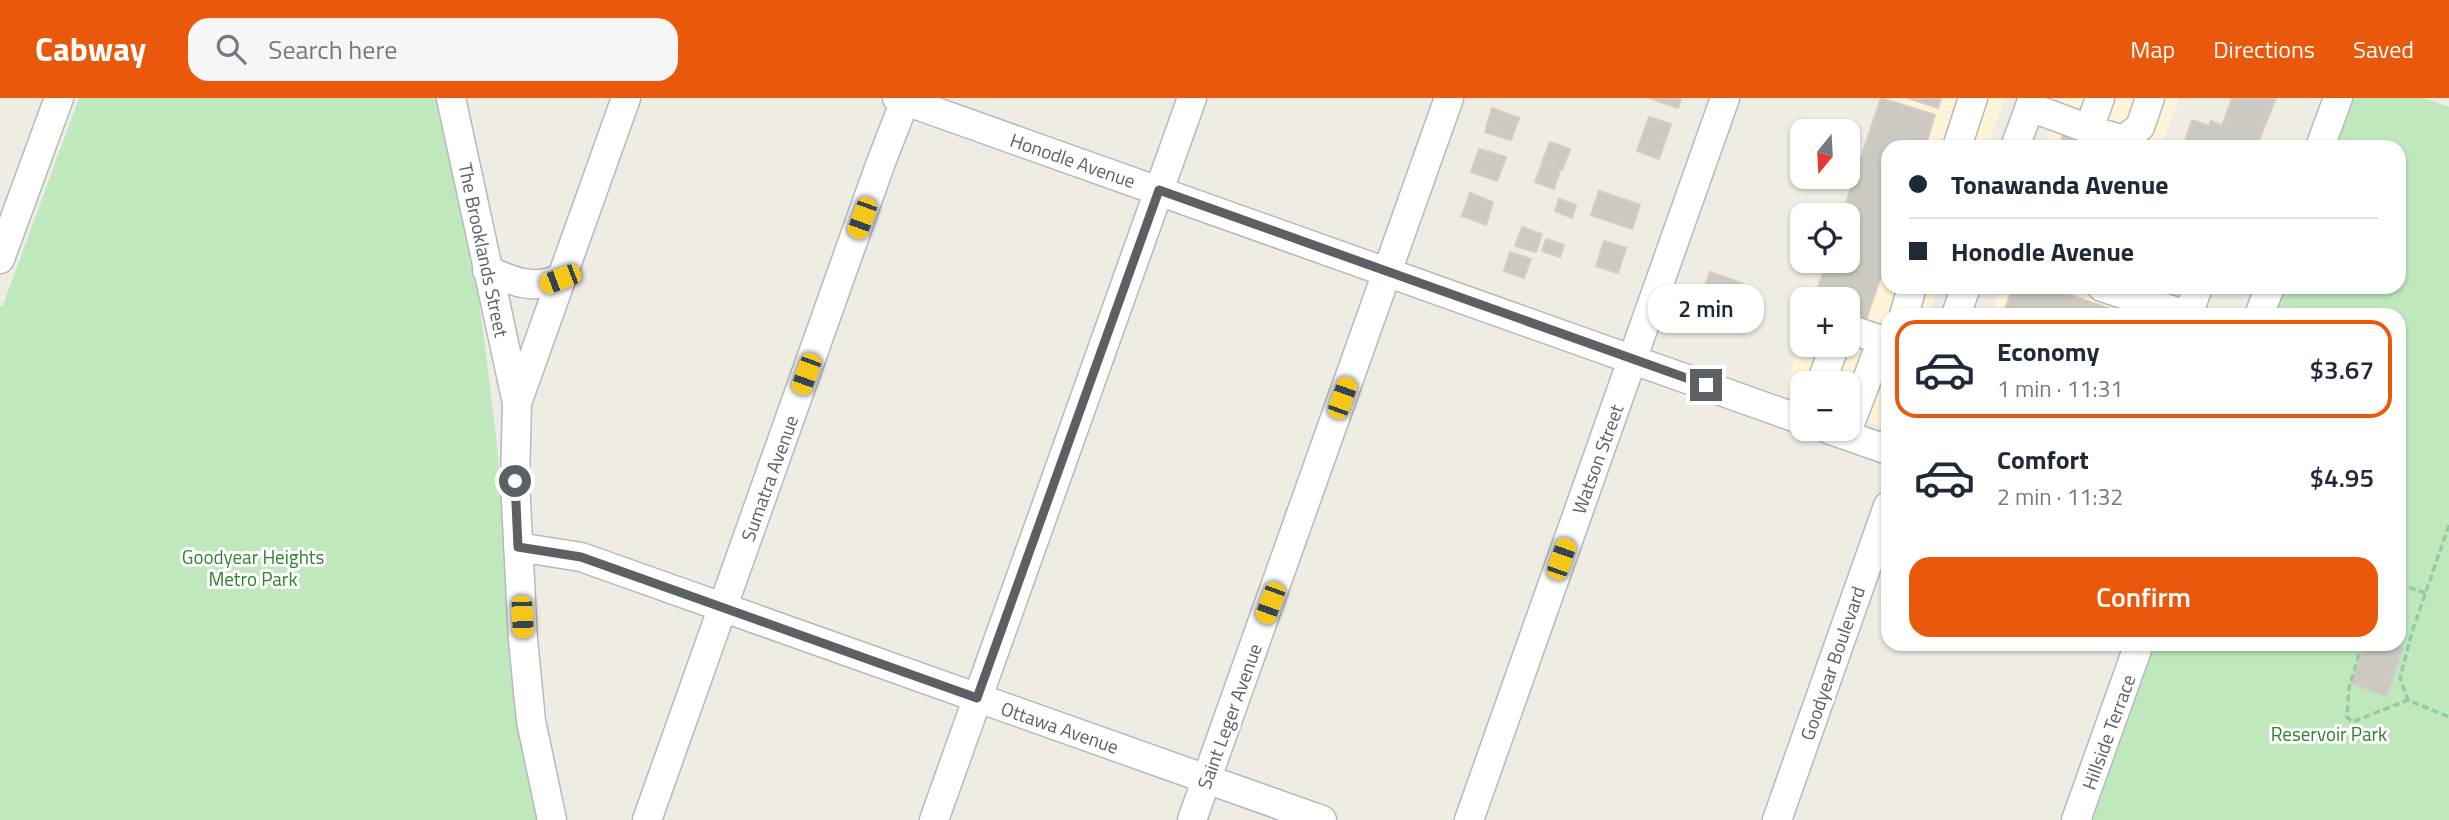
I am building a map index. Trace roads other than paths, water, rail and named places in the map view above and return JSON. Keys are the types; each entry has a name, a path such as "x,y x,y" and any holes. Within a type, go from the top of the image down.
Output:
{"street":[{"path":"0,259 59,98"},
{"name":"The Brooklands Street","path":"451,98 517,403"},
{"path":"552,820 531,721 523,640 515,481 517,403 626,98"},
{"path":"934,820 1192,98"},
{"name":"Saint Leger Avenue","path":"1192,820 1449,98"},
{"name":"Watson Street","path":"1469,820 1725,98"},
{"path":"1959,140 1973,98"},
{"path":"2089,129 2100,98"},
{"path":"2017,140 2031,102 2089,129 2123,140 2140,127 2150,98"},
{"path":"2323,140 2338,98"},
{"name":"Honodle Avenue","path":"903,99 1790,416"},
{"name":"Sumatra Avenue","path":"647,820 903,99"},
{"path":"487,270 505,278 537,286 560,279"},
{"path":"2123,294 2166,308"},
{"path":"1860,333 1881,340"},
{"path":"1860,390 1881,342"},
{"path":"1860,438 1881,447"},
{"name":"Goodyear Boulevard","path":"1777,820 1881,526"},
{"name":"Ottawa Avenue","path":"518,547 581,557 1322,820"},
{"name":"Hillside Terrace","path":"2076,820 2136,651"}],"park label":[{"name":"Goodyear Heights Metro Park","path":"253,567"},
{"name":"Reservoir Park","path":"2329,733"}]}
